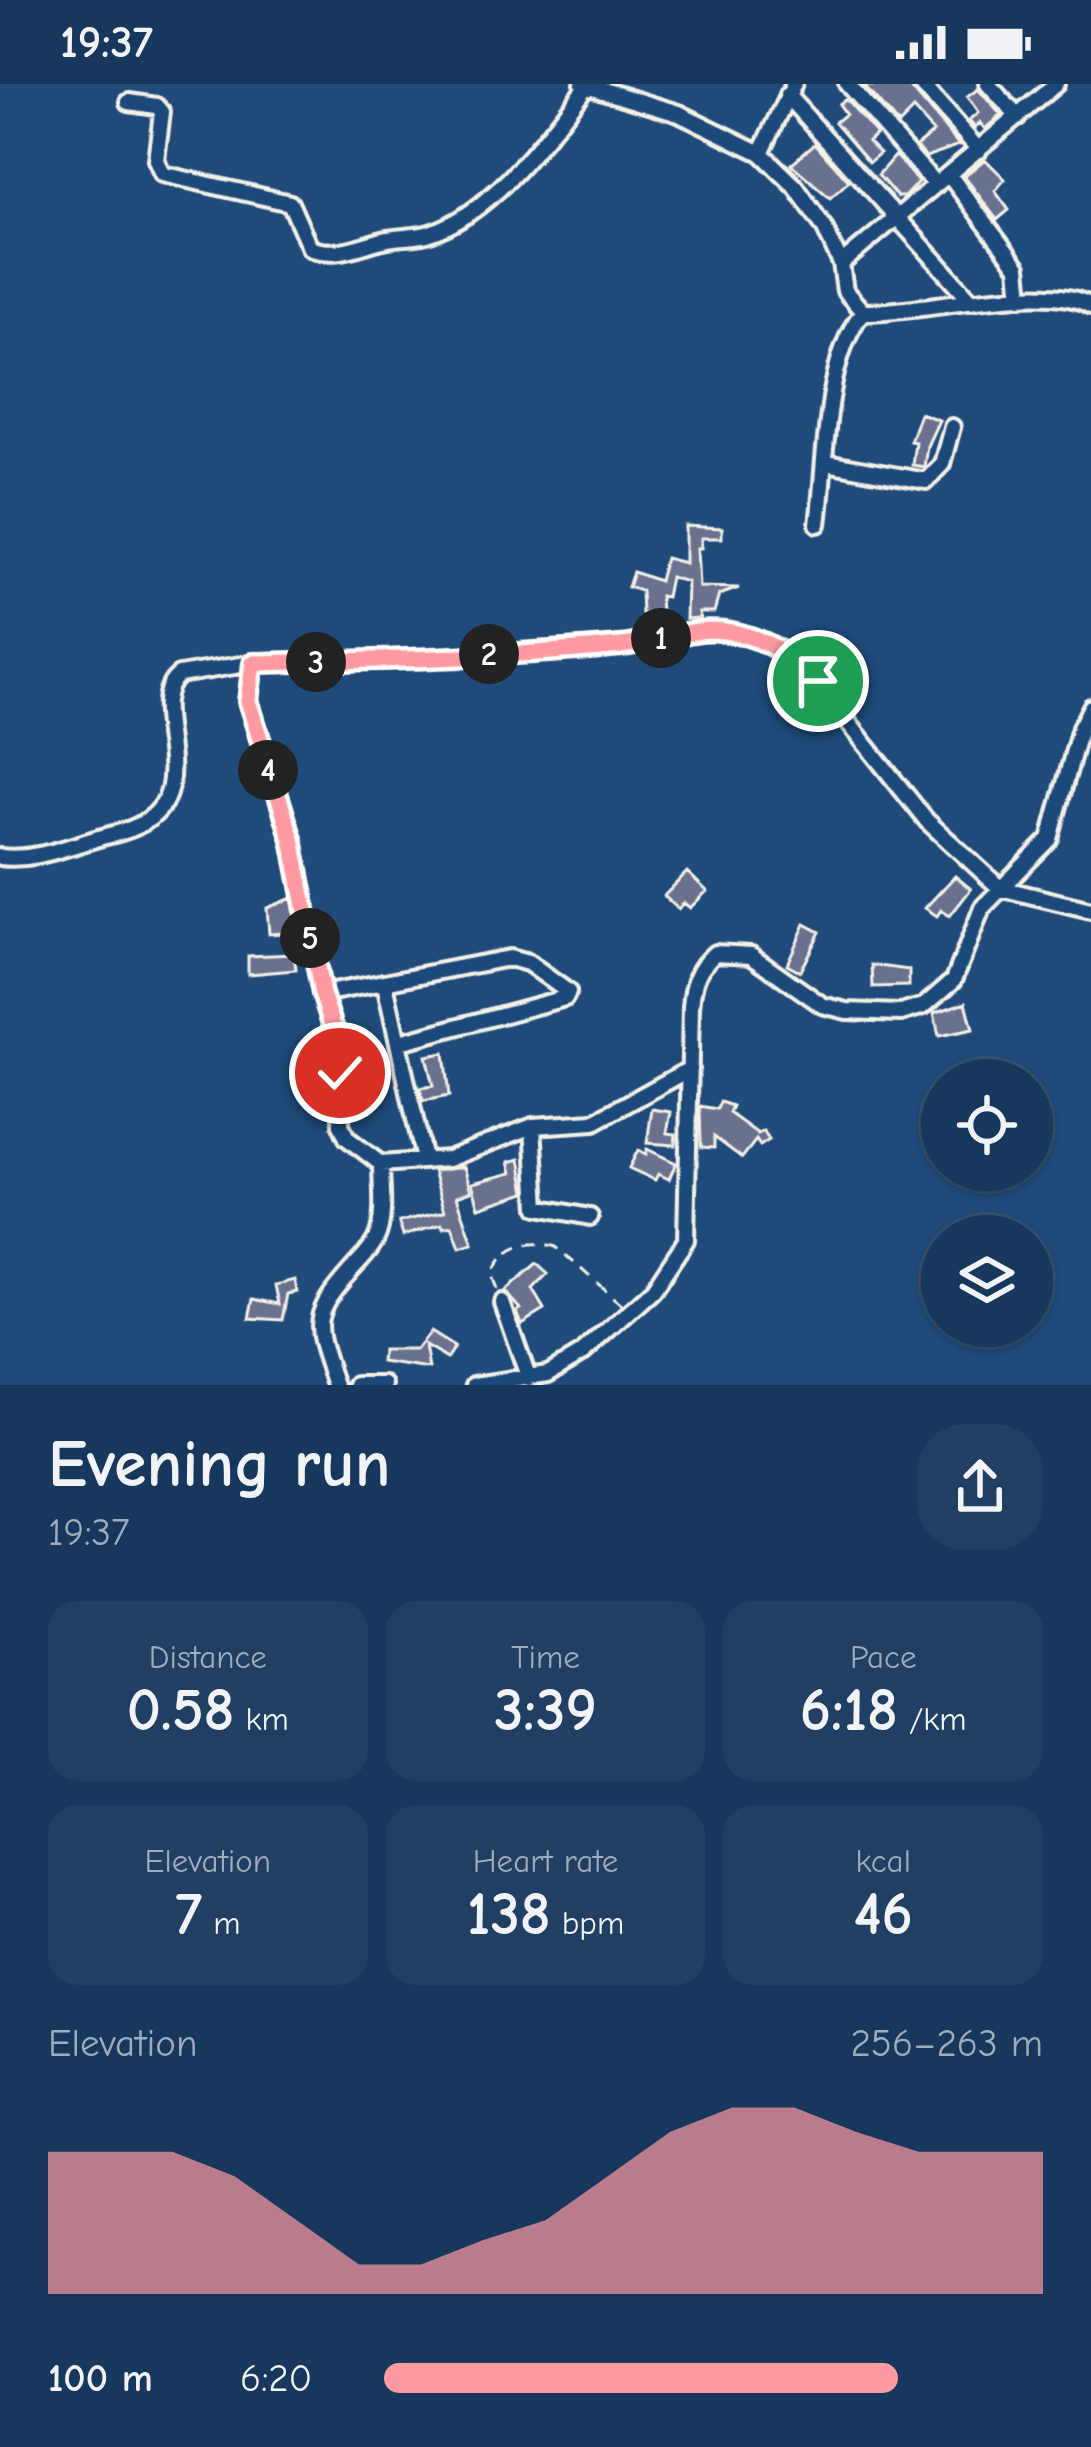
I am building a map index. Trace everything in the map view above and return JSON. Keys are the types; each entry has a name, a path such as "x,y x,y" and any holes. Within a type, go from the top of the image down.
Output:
{"street":[{"path":"847,84 943,180 1018,267 1021,297"},
{"path":"921,84 979,150"},
{"path":"988,84 1018,117"},
{"path":"842,264 1056,84"},
{"path":"129,102 157,106 162,112 156,160 162,174 290,203 310,248 329,253 431,233 493,194 531,157 585,85 619,90 680,112 761,153 796,187 842,264 845,291 863,312"},
{"path":"761,153 791,89 972,302"},
{"path":"818,524 839,360 849,328 863,312 1021,297 1074,298 1091,306"},
{"path":"826,463 926,481 941,464 952,427"},
{"path":"0,857 38,856 138,826 153,815 173,780 169,684 179,675 253,663 396,660 627,645 706,630 752,638 799,661 927,821 1000,888 1091,910"},
{"path":"253,663 248,701 292,839 322,994 342,1053 341,1124 346,1138 381,1164 448,1159 533,1126 608,1118 690,1069"},
{"path":"474,1385 529,1379 583,1353 632,1313 686,1240 693,985 702,964 716,953 751,955 822,1005 873,1014 924,1006 954,980 982,908 1050,839 1080,728 1091,707"},
{"path":"322,994 509,958 528,963 568,992 565,998 400,1042"},
{"path":"385,984 424,1160"},
{"path":"533,1126 538,1207 590,1217"},
{"path":"335,1385 316,1316 374,1244 381,1225 381,1164"},
{"path":"502,1302 529,1379"},
{"path":"356,1385 384,1385"}],"path":[{"path":"502,1302 492,1276 500,1257 544,1243 556,1247 632,1313"}],"building":[{"path":"909,84 959,145 926,157 916,146 933,132 913,110 898,125 864,86"},
{"path":"978,89 1001,115 985,129 969,121 978,113 967,97"},
{"path":"845,99 876,134 868,141 880,153 869,162 835,122 845,114 838,104"},
{"path":"815,143 849,181 830,198 791,164"},
{"path":"895,155 918,182 904,197 897,197 878,175"},
{"path":"985,159 1005,179 995,191 1009,210 997,220 964,176"},
{"path":"920,413 939,420 924,467 912,465 915,442 910,441"},
{"path":"685,526 722,528 722,538 701,538 701,548 697,548 699,587 739,588 719,595 714,612 699,612 700,618 686,619 687,582 670,577 666,597 660,596 661,612 642,614 641,591 628,587 633,572 659,581 665,558 685,563"},
{"path":"687,872 707,891 690,908 684,903 678,909 664,896"},
{"path":"955,876 971,889 950,916 941,910 937,916 925,908"},
{"path":"292,898 298,932 269,934 267,908"},
{"path":"805,924 820,932 800,971 787,964"},
{"path":"294,954 296,970 248,974 248,956"},
{"path":"872,965 909,970 909,986 873,987"},
{"path":"966,1002 973,1029 939,1036 934,1013"},
{"path":"444,1053 449,1096 423,1101 420,1088 433,1086 426,1056"},
{"path":"720,1102 732,1106 729,1113 758,1134 763,1131 769,1140 760,1146 756,1140 742,1158 714,1137 714,1148 701,1147 700,1106 717,1109"},
{"path":"652,1109 671,1112 667,1133 676,1134 675,1145 647,1143"},
{"path":"647,1149 676,1163 669,1179 658,1174 655,1180 629,1168 638,1150 646,1154"},
{"path":"520,1159 526,1192 479,1207 472,1183 512,1173 509,1162"},
{"path":"464,1167 471,1191 457,1196 473,1244 460,1248 452,1226 442,1224 403,1236 399,1222 445,1211 433,1171"},
{"path":"537,1264 548,1274 533,1290 545,1310 522,1324 517,1311 521,1309 505,1291"},
{"path":"295,1280 297,1292 288,1294 283,1320 250,1318 254,1299 280,1304 276,1285"},
{"path":"430,1332 454,1347 447,1359 425,1346 429,1369 381,1362 382,1350 416,1350"}],"route":[{"path":"340,1073 342,1053 322,994 292,839 248,701 253,663 396,660 627,645 706,630 752,638 799,661 818,681"}]}
